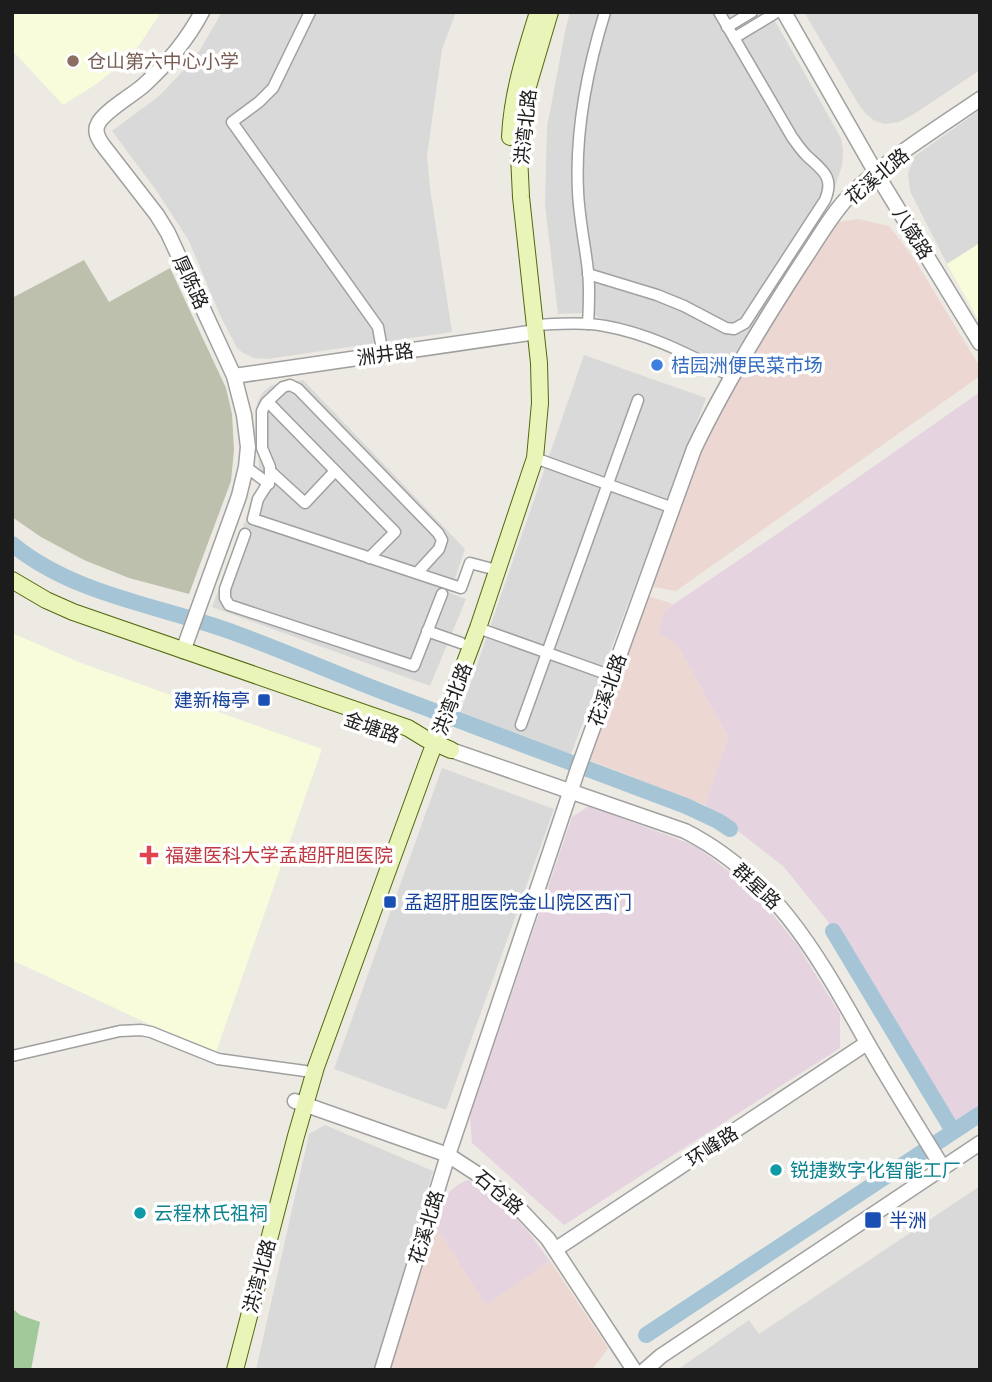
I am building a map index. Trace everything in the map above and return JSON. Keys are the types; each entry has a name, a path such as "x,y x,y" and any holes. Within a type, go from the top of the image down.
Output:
{"main road":[{"name":"洪湾北路","path":"441,711 478,628 535,458 540,403 540,363 512,194 510,146 516,84 538,12"},
{"name":"洪湾北路","path":"226,1370 300,1102 320,1054 430,743 461,643 513,500 527,446 533,330 519,146 526,93 550,12"},
{"name":"金塘路","path":"12,580 65,608 408,728 430,743"},
{"name":"金塘路","path":"12,591 100,633 451,750"},
{"name":"洪湾北路","path":"235,1370 300,1102 305,1071 430,743"}],"street":[{"name":"厚陈路","path":"183,651 234,512 246,467 246,430 234,376 163,224 97,138 96,130 103,117 164,66 188,36 202,12"},
{"path":"310,12 273,88 232,122 378,327 383,355"},
{"path":"588,324 588,274 579,206 579,138 591,64 605,12"},
{"path":"588,274 657,295 730,329 738,328 745,323 825,200 829,183 823,170 802,151 792,137 719,12"},
{"path":"727,27 751,12"},
{"path":"734,38 777,12"},
{"name":"八箴路","path":"784,12 876,173 980,343"},
{"name":"花溪北路","path":"382,1370 448,1155 570,792 694,449 731,376 789,283 849,196 876,173 980,99"},
{"path":"780,269 789,283"},
{"path":"772,281 789,283"},
{"path":"533,330 588,324 614,328 657,341 731,376"},
{"name":"洲井路","path":"234,376 533,330"},
{"path":"417,573 441,545 442,540 438,533 294,386 286,385 268,402 261,415 263,452 270,471 268,484 258,499 253,519 461,588 470,563 489,568"},
{"path":"521,725 638,400"},
{"path":"268,402 395,532 369,558"},
{"path":"535,458 673,508"},
{"path":"246,467 268,484"},
{"path":"270,471 306,503 335,471"},
{"path":"245,534 225,589 225,598 232,607 414,666 442,594"},
{"path":"478,628 612,676"},
{"path":"427,632 461,643"},
{"name":"群星路","path":"451,750 685,831 715,849 747,874 780,906 804,937 943,1168"},
{"path":"12,1056 120,1031 141,1030 218,1059 305,1071"},
{"name":"环峰路","path":"556,1249 867,1044"},
{"name":"石仓路","path":"300,1102 448,1155 488,1181 514,1203 556,1249 634,1370"},
{"path":"645,1370 660,1356 980,1143"}],"shaded area":[{"name":"仓山第六中心小学","path":"12,12 161,12 140,44 119,66 63,105 12,50"},
{"path":"222,12 456,12 442,49 427,156 452,332 267,359 254,358 237,348 189,241 156,190 112,131 159,96 180,74 197,55"},
{"path":"570,12 770,12 841,138 842,166 833,193 782,279 730,358 720,361 705,358 667,340 595,316 583,313 558,314 545,205 547,127"},
{"path":"804,12 980,12 980,70 899,122 885,124 875,121 859,105"},
{"path":"980,110 980,243 947,264 910,191 908,173 915,156"},
{"path":"858,219 889,226 913,257 980,367 980,376 676,591 648,586 703,442 736,379 827,236 839,222"},
{"path":"980,243 980,323 947,264"},
{"path":"84,260 109,302 170,268 226,388 232,414 234,450 231,481 189,594 129,578 84,560 41,537 12,517 12,298"},
{"path":"584,355 706,398 571,754 460,714"},
{"path":"303,380 465,549 450,593 466,599 430,686 212,607 252,497 260,488 257,403 263,392 272,385"},
{"path":"980,392 980,1122 966,1130 956,1127 834,929 784,867 705,805 728,737 677,644 658,633 665,610"},
{"path":"645,595 673,604 665,610 677,644 728,737 705,805 589,760"},
{"name":"福建医科大学孟超肝胆医院","path":"12,633 81,663 322,749 215,1055 12,960"},
{"path":"442,768 554,809 446,1110 334,1069"},
{"path":"589,806 696,846 754,891 798,946 840,1014 840,1048 564,1225 472,1143 470,1116 572,817"},
{"path":"325,1125 433,1171 375,1370 256,1370 309,1134"},
{"path":"467,1180 476,1183 507,1209 550,1261 486,1305 434,1223 450,1191"},
{"path":"980,1186 980,1370 677,1370 749,1320 759,1334"},
{"path":"434,1223 486,1304 550,1261 608,1348 592,1370 389,1370"}],"green space":[{"path":"12,1308 20,1315 40,1322 31,1370 12,1370"}],"waterway":[{"path":"12,544 36,561 89,587 252,639 389,694 686,806 730,829"},
{"path":"833,931 953,1131"},
{"path":"646,1335 980,1114"}],"place":[{"name":"仓山第六中心小学","path":"73,61"},
{"name":"桔园洲便民菜市场","path":"657,365"},
{"name":"建新梅亭","path":"264,700"},
{"name":"福建医科大学孟超肝胆医院","path":"149,855"},
{"name":"孟超肝胆医院金山院区西门","path":"390,902"},
{"name":"锐捷数字化智能工厂","path":"776,1170"},
{"name":"云程林氏祖祠","path":"140,1213"},
{"name":"半洲","path":"873,1220"}]}
